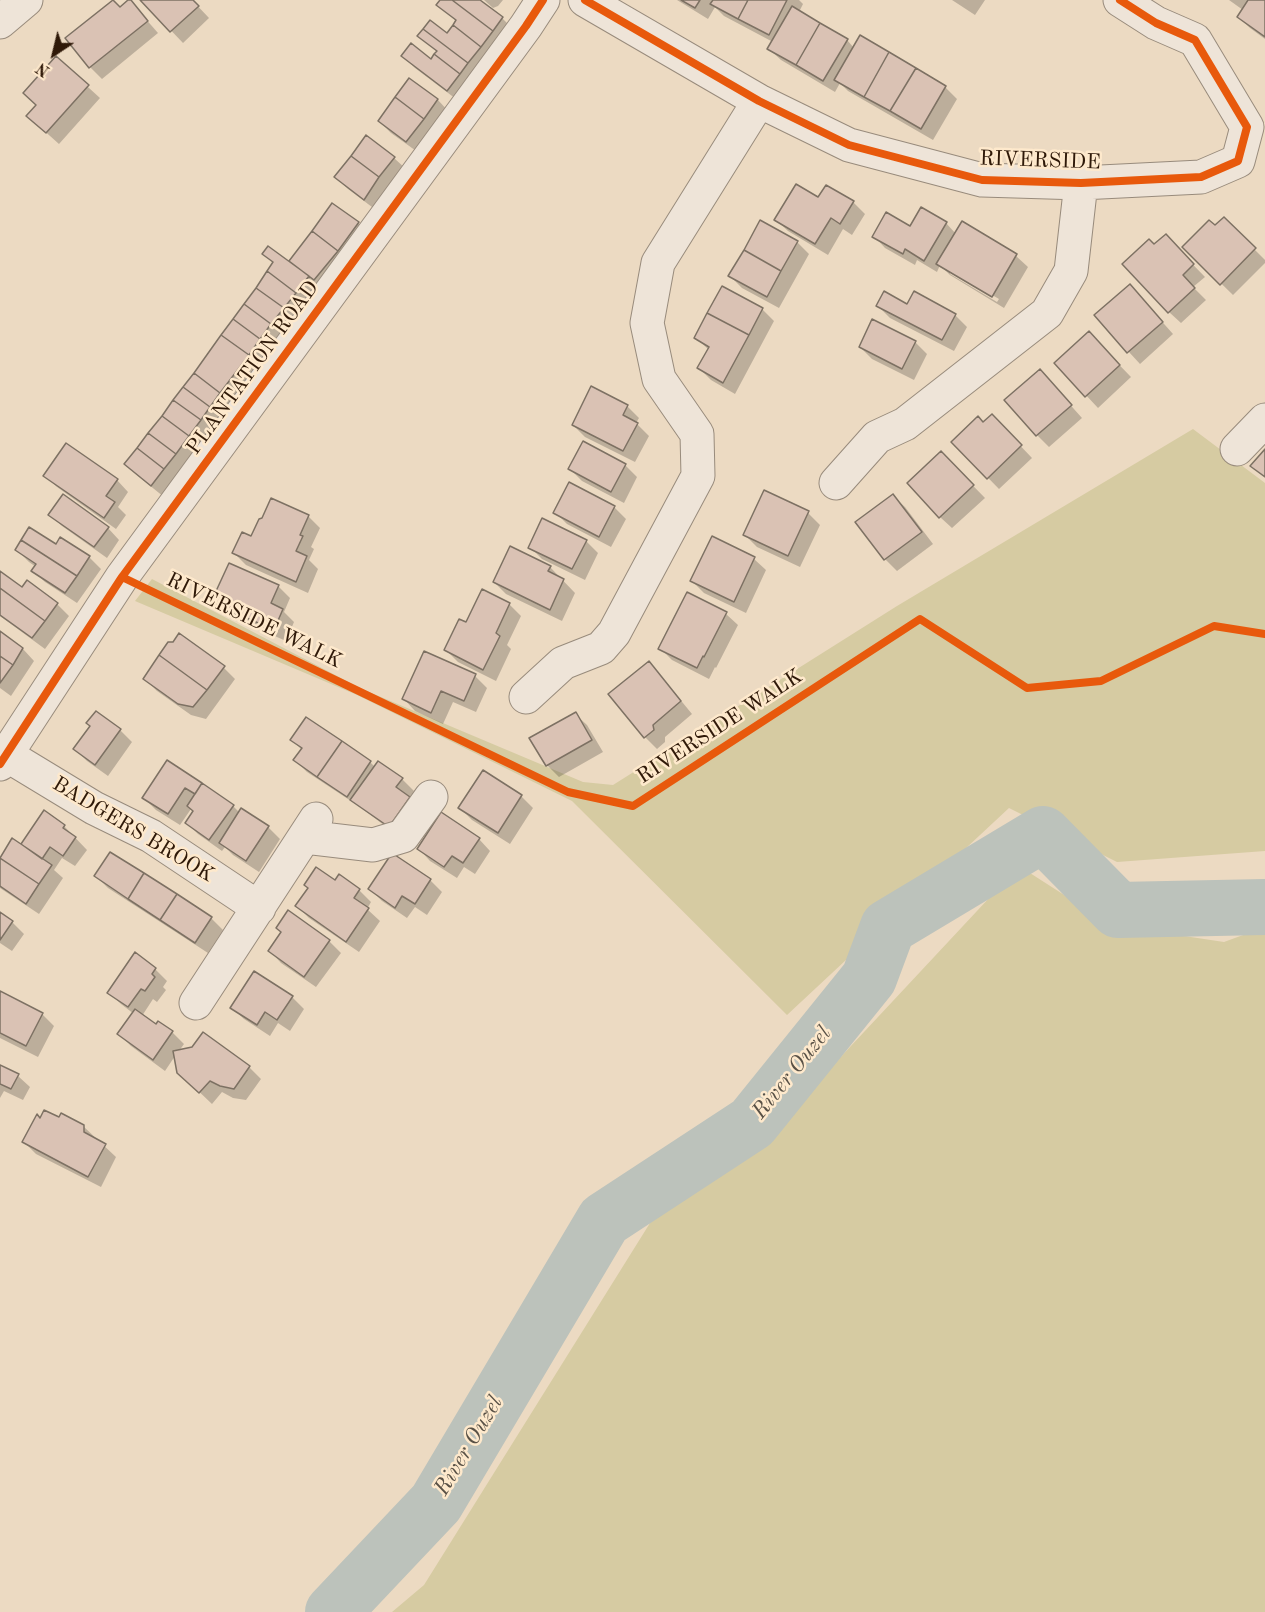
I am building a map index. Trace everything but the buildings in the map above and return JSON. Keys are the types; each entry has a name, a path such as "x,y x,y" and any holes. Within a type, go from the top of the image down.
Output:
{"street":[{"path":"0,22 26,0"},
{"name":"PLANTATION ROAD","path":"3,759 122,577 512,46 543,0"},
{"name":"RIVERSIDE","path":"585,0 759,101 849,145 982,180 1081,183 1201,177 1238,161 1247,127 1195,40 1156,23 1120,0"},
{"path":"526,697 563,663 601,648 614,633 698,476 697,434 659,379 646,323 658,263 759,101"},
{"name":"RIVERSIDE","path":"836,483 877,437 905,424 1047,313 1071,271 1081,183"},
{"path":"1237,449 1265,420"},
{"name":"BADGERS BROOK","path":"3,759 151,836 259,908"},
{"path":"196,1003 311,828 372,845 403,836 430,797"}],"shaded area":[{"path":"1193,429 1265,483 1265,851 1117,862 1009,808 787,1015 572,801 357,695 135,601 152,579 362,689 583,782 613,785 897,606"},
{"path":"1019,866 1111,925 1224,942 1265,927 1265,1612 392,1612 424,1585 650,1223 765,1138"}],"waterway":[{"name":"River Ouzel","path":"333,1612 436,1503 604,1220 752,1123 869,978 888,927 1043,834 1118,910 1265,907"}],"cycle path":[{"path":"0,764 122,577 543,0"},
{"path":"585,0 759,101 849,145 982,180 1081,183 1201,177 1238,161 1247,127 1195,40 1156,23 1120,0"},
{"name":"RIVERSIDE WALK","path":"122,577 568,792 633,806 920,619 1027,688 1101,681 1214,626 1265,634"}]}
